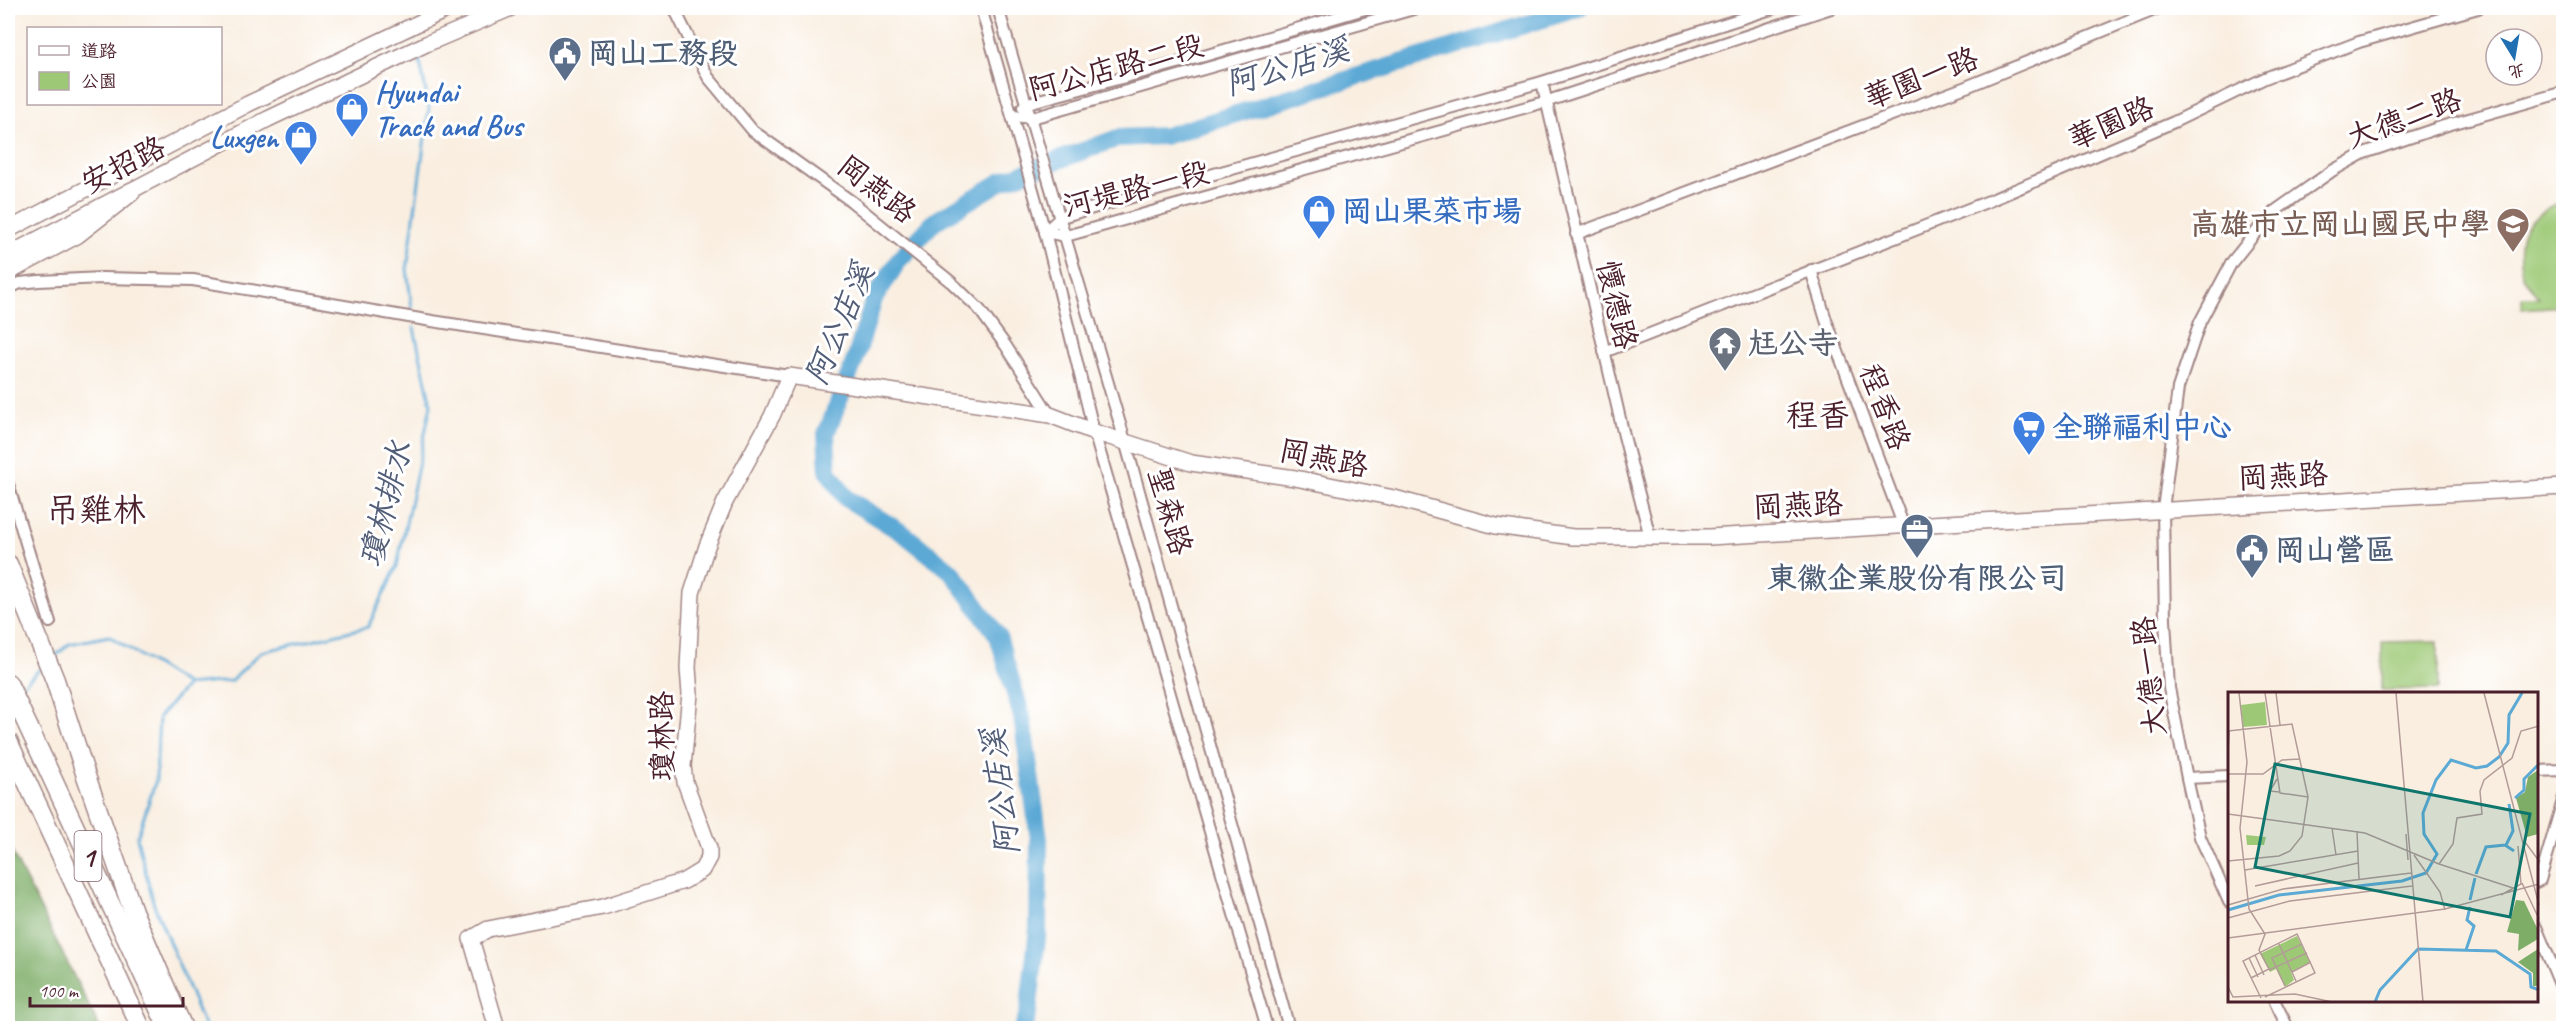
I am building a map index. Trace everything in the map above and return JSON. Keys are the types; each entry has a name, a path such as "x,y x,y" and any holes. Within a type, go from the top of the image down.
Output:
{"highway":[{"path":"8,271 77,234 131,192"},
{"path":"8,564 55,680 134,911 183,1029"},
{"name":"1","path":"8,683 168,1029"},
{"name":"1","path":"8,741 139,1025"},
{"path":"8,769 139,1025"}],"street":[{"name":"安招路","path":"8,230 239,109 450,8"},
{"name":"岡燕路","path":"674,8 708,77 753,131 887,230 945,277 979,309 1006,346 1050,415"},
{"name":"聖森路","path":"981,8 1046,232 1094,432 1266,1029"},
{"name":"聖森路","path":"998,8 1028,103 1125,441 1288,1029"},
{"name":"阿公店路二段","path":"1013,116 1028,103 1204,56 1368,8"},
{"name":"阿公店路二段","path":"1013,116 1032,118 1417,8"},
{"name":"河堤路一段","path":"1774,8 1542,82 1059,212 1046,232 1066,236 1548,101 1831,8"},
{"name":"華園一路","path":"1576,234 1966,87 2159,8"},
{"name":"華園路","path":"1604,352 1989,201 2174,122 2265,78 2359,42 2478,8"},
{"name":"安招路","path":"8,255 268,119 501,9"},
{"path":"387,38 396,58"},
{"name":"懷德路","path":"1542,82 1604,352 1650,537"},
{"name":"大德二路","path":"2163,510 2178,388 2200,322 2232,262 2265,221 2275,211 2332,171 2364,153 2444,126 2564,92"},
{"name":"程香路","path":"1811,270 1826,320 1904,526"},
{"path":"8,289 20,283 39,281 102,278 193,280 432,321 789,376"},
{"name":"岡燕路","path":"789,376 1050,415 1094,432 1191,463 1295,478 1372,494 1497,526 1573,537 1709,537 2564,487"},
{"name":"瓊林路","path":"497,1029 471,939 488,930 603,907 684,881 702,870 709,857 709,848 685,782 683,766 690,694 688,668 692,592 725,502 772,417 789,376"},
{"path":"8,484 50,622"},
{"name":"大德一路","path":"2163,510 2169,688 2200,837 2228,900"},
{"path":"2538,771 2564,770"},
{"path":"2187,778 2228,776"},
{"path":"2538,881 2564,797"},
{"path":"2538,932 2564,994"},
{"path":"2275,1003 2288,1029"}],"green space":[{"path":"2563,200 2563,306 2522,309 2522,297 2539,297 2527,284 2522,274 2520,253 2522,233 2538,215"},
{"path":"2438,641 2438,689 2382,690 2382,642"},
{"path":"8,844 100,1028 8,1028"}],"waterway":[{"name":"瓊林排水","path":"409,8 411,16"},
{"name":"阿公店溪","path":"1023,1028 1028,1013 1038,929 1039,840 1022,717 998,636 952,572 904,534 846,498 828,471 826,434 856,357 874,299 899,260 934,222 1002,181 1118,138 1165,136 1579,8"},
{"name":"瓊林排水","path":"414,34 415,39"},
{"name":"瓊林排水","path":"412,309 407,269 429,108 419,57"},
{"name":"瓊林排水","path":"53,658 69,644 109,636 187,685 231,681 261,652 368,627 397,566 431,405 414,328"},
{"name":"瓊林排水","path":"24,684 42,667"},
{"path":"187,685 159,717 156,780 137,838 154,905 205,1028"}],"place":[{"name":"岡山工務段","path":"565,82"},
{"name":"Hyundai Track and Bus","path":"352,138"},
{"name":"Luxgen","path":"301,166"},
{"name":"岡山果菜市場","path":"1319,240"},
{"name":"高雄市立岡山國民中學","path":"2513,253"},
{"name":"尪公寺","path":"1725,372"},
{"name":"全聯福利中心","path":"2029,456"},
{"name":"東徽企業股份有限公司","path":"1917,559"},
{"name":"岡山營區","path":"2252,579"}],"district":[{"name":"程香","path":"1818,415"},
{"name":"吊雞林","path":"96,509"}]}
